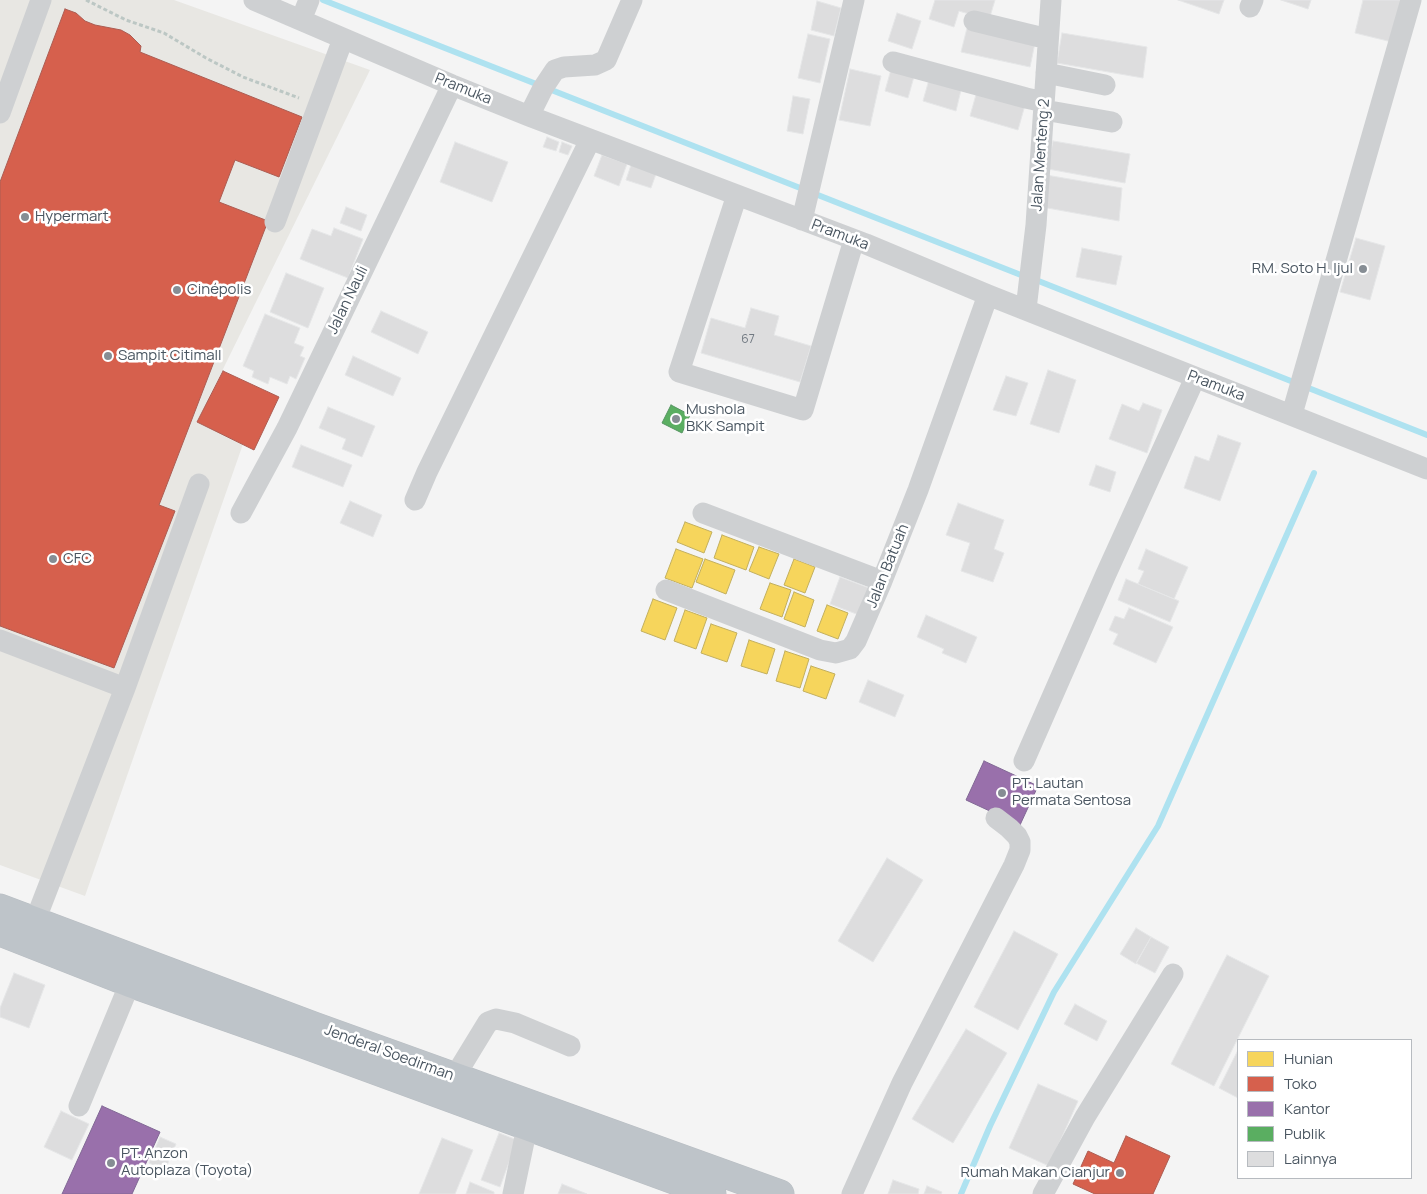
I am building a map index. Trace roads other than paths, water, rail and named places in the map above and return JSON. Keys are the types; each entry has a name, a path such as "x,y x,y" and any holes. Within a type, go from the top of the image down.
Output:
{"highway":[{"name":"Jenderal Soedirman","path":"0,908 314,1026 455,1076 630,1152 707,1193"},
{"name":"Jenderal Soedirman","path":"0,932 130,983 527,1126 630,1152 780,1194"}],"street":[{"path":"0,113 41,0"},
{"name":"Pramuka","path":"254,0 452,85 590,140 737,195 804,211 854,240 988,295 1028,300 1196,378 1292,414 1427,469"},
{"path":"301,20 309,0"},
{"path":"529,116 543,88 555,70 564,67 595,64 606,60 632,0"},
{"path":"804,211 854,0"},
{"name":"Jalan Menteng 2","path":"1028,300 1044,106 1050,0"},
{"path":"1292,414 1411,0"},
{"path":"974,21 1048,39"},
{"path":"276,222 343,39"},
{"path":"893,62 1026,98 1044,106 1112,122"},
{"path":"1046,73 1105,85"},
{"name":"Jalan Nauli","path":"241,513 287,428 452,85"},
{"path":"415,500 435,454 590,140"},
{"path":"737,195 678,372 803,410 854,240"},
{"name":"Jalan Batuah","path":"666,590 820,650 836,653 850,649 856,641 882,581 918,490 988,295"},
{"path":"1024,761 1106,574 1196,378"},
{"path":"35,922 125,688 199,484"},
{"path":"703,513 882,581"},
{"path":"0,640 125,688"},
{"path":"852,1194 902,1083 1020,850 1020,842 1017,836 996,818"},
{"path":"1043,1194 1090,1109 1173,974"},
{"path":"79,1106 130,983"},
{"path":"455,1076 488,1022 496,1019 515,1023 570,1046"},
{"path":"513,1194 527,1126"}],"waterway":[{"path":"323,0 1026,277"},
{"path":"1036,280 1427,435"},
{"path":"961,1194 990,1126 1054,992 1158,826 1314,473"}],"place":[{"name":"Hypermart","path":"25,217"},
{"name":"RM. Soto H. Ijul","path":"1363,269"},
{"name":"Cinépolis","path":"177,290"},
{"name":"Sampit Citimall","path":"108,356"},
{"name":"Mushola BKK Sampit","path":"676,419"},
{"name":"CFC","path":"53,559"},
{"name":"PT. Lautan Permata Sentosa","path":"1002,793"},
{"name":"PT. Anzon Autoplaza (Toyota)","path":"111,1163"},
{"name":"Rumah Makan Cianjur","path":"1120,1173"}]}
